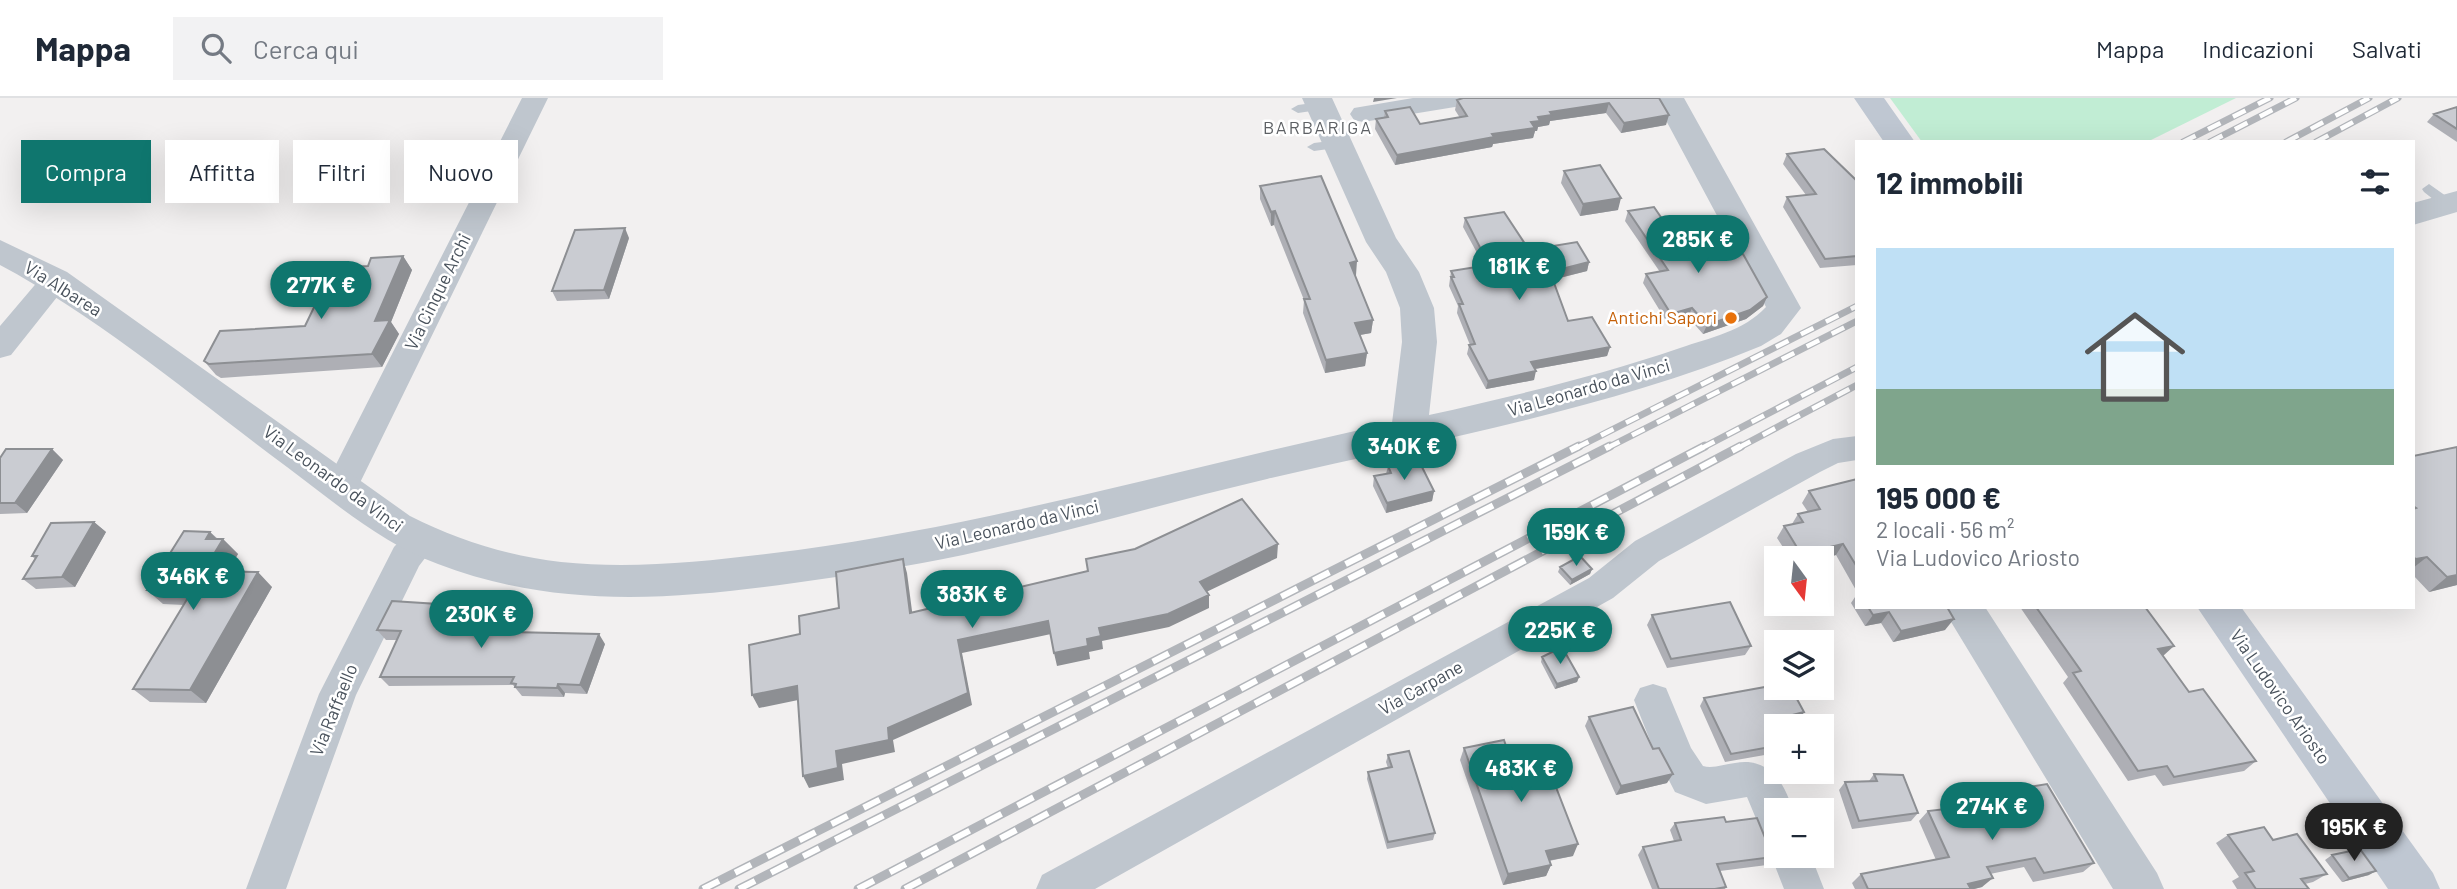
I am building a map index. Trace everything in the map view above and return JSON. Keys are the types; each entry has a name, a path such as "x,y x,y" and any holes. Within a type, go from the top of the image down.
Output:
{"main road":[{"path":"1869,98 1899,140"},
{"name":"Via Ludovico Ariosto","path":"2218,609 2416,889"}],"street":[{"name":"Via Cinque Archi","path":"342,486 535,98"},
{"path":"1363,114 1461,98"},
{"name":"Via Leonardo da Vinci","path":"125,329 396,527 421,541 466,559 541,578 617,581 705,576 825,562 946,542 1262,466 1538,405 1647,374 1748,337 1777,320 1784,308 1670,98"},
{"path":"1312,104 1326,146 1382,242 1392,253 1416,305 1420,330 1410,423 1414,433"},
{"name":"Via Albarea","path":"0,251 55,280 125,329"},
{"path":"0,347 55,280"},
{"name":"Via Carpane","path":"1056,889 1601,588 1657,545 1808,463 1833,451 1855,448"},
{"name":"Via Raffaello","path":"266,889 338,694 406,557 421,541"},
{"path":"1963,609 2140,889"},
{"path":"1653,700 1686,777 1698,785 1706,786 1744,780 1757,782 1768,798"},
{"path":"1796,868 1804,889"}],"green space":[{"path":"1890,98 2236,98 2151,140 1921,140"}],"building":[{"path":"1659,98 1669,115 1624,123 1609,103 1550,112 1552,115 1538,117 1540,121 1531,122 1535,128 1492,134 1494,137 1397,155 1376,119 1388,117 1385,111 1410,107 1420,124 1467,116 1457,100"},
{"path":"2457,107 2457,129 2434,114"},
{"path":"1824,149 1855,179 1855,256 1825,259 1787,197 1816,194 1787,154"},
{"path":"1600,165 1621,198 1583,204 1564,171"},
{"path":"1321,176 1357,261 1350,263 1373,320 1355,323 1367,353 1326,360 1304,299 1310,299 1275,211 1271,212 1260,186"},
{"path":"1654,207 1682,248 1708,244 1717,258 1743,254 1767,297 1750,310 1707,325 1692,308 1671,314 1646,274 1668,270 1628,211"},
{"path":"1504,212 1529,250 1577,242 1589,262 1550,272 1568,321 1592,317 1610,347 1531,362 1536,371 1488,381 1469,345 1475,344 1459,304 1463,304 1451,271 1489,265 1465,218"},
{"path":"625,228 604,290 552,291 575,230"},
{"path":"403,256 375,321 390,320 372,354 209,364 204,361 220,331 305,326 333,268 368,266 371,258"},
{"path":"2457,447 2457,575 2447,577 2427,557 2415,558 2415,456"},
{"path":"6,449 52,449 15,503 0,503 0,458"},
{"path":"1418,459 1434,491 1387,503 1374,476 1391,473 1388,466"},
{"path":"1855,480 1855,564 1843,544 1796,546 1784,526 1803,522 1798,514 1820,509 1809,491"},
{"path":"1242,499 1278,544 1200,582 1209,595 1168,614 1099,628 1101,636 1087,639 1088,646 1054,653 1048,621 958,640 968,693 888,728 889,740 836,751 838,768 803,776 797,686 752,695 749,645 800,634 799,616 839,608 836,572 903,559 910,613 1088,571 1086,559 1135,549"},
{"path":"94,522 62,577 23,579 37,556 32,556 51,523"},
{"path":"184,531 210,532 206,539 223,539 202,574 204,571 258,572 190,690 133,689 192,591 147,590"},
{"path":"1580,556 1592,569 1572,580 1560,567"},
{"path":"392,601 453,605 443,628 599,634 580,685 558,684 557,688 515,687 516,684 511,683 514,677 380,677 401,631 377,630"},
{"path":"1730,602 1751,646 1671,659 1652,615"},
{"path":"1869,609 1948,609 1954,619 1901,631 1889,612 1873,615"},
{"path":"2037,609 2146,609 2174,646 2158,649 2189,692 2203,689 2256,761 2174,777 2167,766 2138,771 2073,673 2081,671"},
{"path":"1562,647 1579,677 1557,684 1542,657"},
{"path":"1764,687 1764,700 1798,700 1804,712 1764,714 1764,748 1731,754 1704,698"},
{"path":"1633,707 1653,749 1659,748 1673,774 1621,786 1589,717"},
{"path":"1504,740 1508,752 1540,746 1578,844 1546,851 1551,865 1508,874 1464,748"},
{"path":"1409,751 1435,833 1388,842 1368,772 1392,767 1388,755"},
{"path":"1874,774 1903,775 1918,813 1859,821 1845,782 1877,781"},
{"path":"2047,784 2094,863 2044,873 2035,858 1987,867 1993,878 1968,884 1971,889 1868,889 1861,874 1949,857 1928,811 1981,805 1979,802 2001,798 1998,792"},
{"path":"1724,817 1726,822 1757,818 1764,835 1764,858 1717,864 1726,887 1659,889 1643,847 1681,840 1675,823"},
{"path":"2264,827 2273,840 2297,834 2327,874 2301,879 2309,889 2256,889 2245,873 2254,871 2228,835"},
{"path":"2360,849 2376,871 2349,878 2332,855"}],"railway":[{"path":"2187,140 2270,98"},
{"path":"2214,140 2296,98"},
{"path":"2290,140 2369,98"},
{"path":"2320,140 2398,98"},
{"path":"1576,448 1855,307"},
{"path":"1607,448 1855,322"},
{"path":"1702,448 1855,368"},
{"path":"1738,448 1855,386"},
{"path":"703,889 1579,446"},
{"path":"739,889 1610,446"},
{"path":"858,889 1705,446"},
{"path":"905,889 1741,446"}],"place":[{"name":"Antichi Sapori","path":"1731,318"}],"district":[{"name":"BARBARIGA","path":"1318,128"}]}
